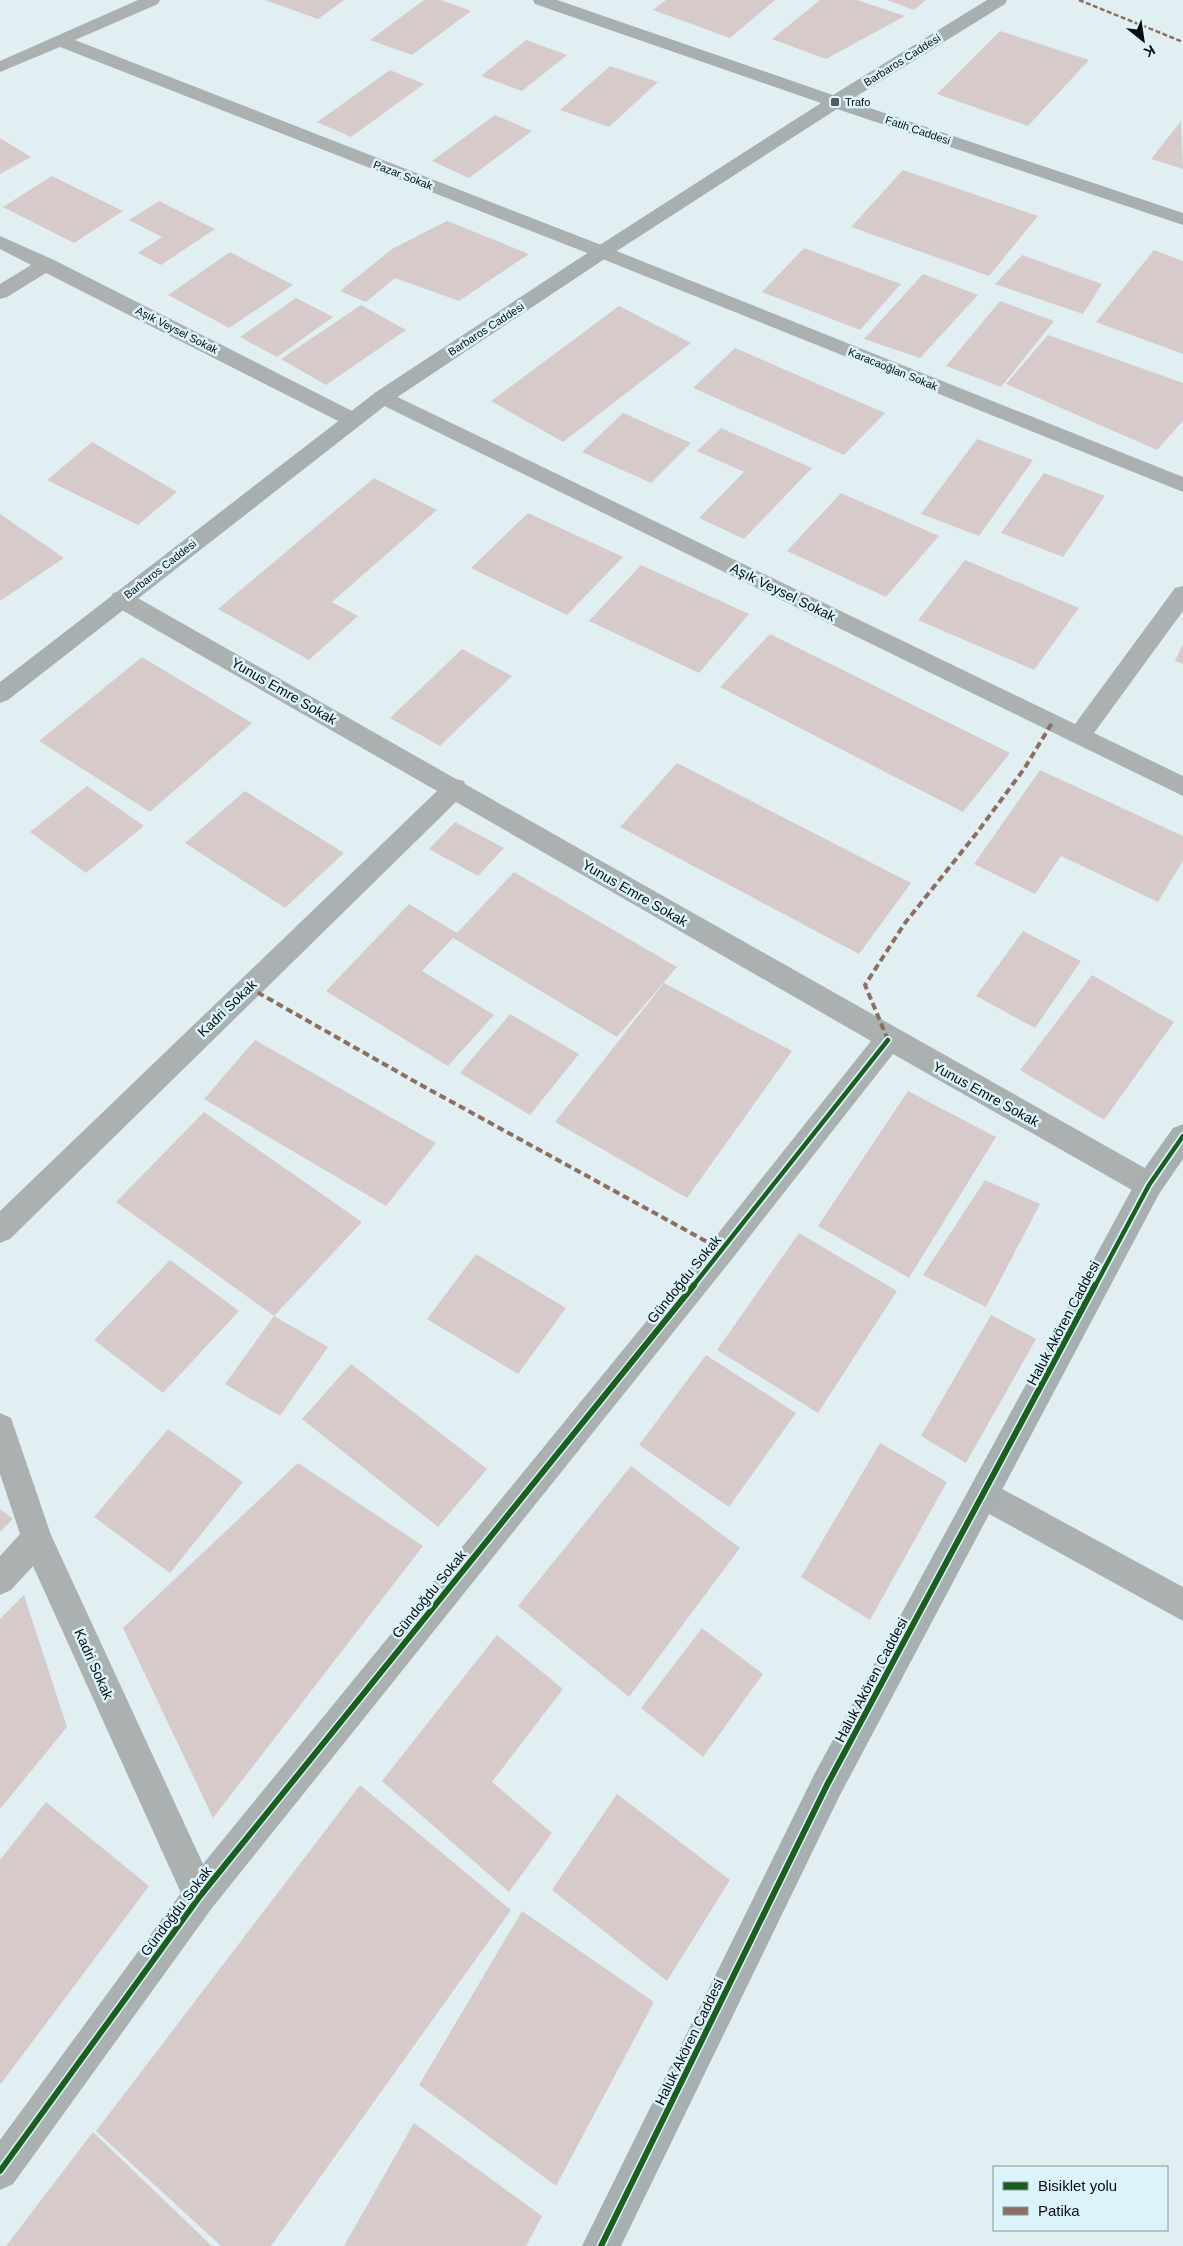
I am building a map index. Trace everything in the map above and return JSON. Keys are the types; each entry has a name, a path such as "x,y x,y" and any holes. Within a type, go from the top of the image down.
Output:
{"street":[{"path":"0,67 152,0"},
{"name":"Fatih Caddesi","path":"541,0 835,102 1183,219"},
{"name":"Barbaros Caddesi","path":"0,694 383,398 602,252 835,102 999,0"},
{"name":"Pazar Sokak","path":"58,40 602,252"},
{"name":"Aşık Veysel Sokak","path":"0,242 47,264 353,420"},
{"name":"Karacaoğlan Sokak","path":"602,252 1183,485"},
{"path":"0,293 47,264"},
{"name":"Aşık Veysel Sokak","path":"383,398 1183,787"},
{"path":"1079,736 1183,594"},
{"name":"Yunus Emre Sokak","path":"121,599 455,788 888,1040 1149,1185"},
{"name":"Kadri Sokak","path":"0,1230 455,788"},
{"name":"Gündoğdu Sokak","path":"0,2171 200,1896 716,1258 888,1040"},
{"name":"Haluk Akören Caddesi","path":"601,2246 827,1785 1149,1185 1183,1136"},
{"name":"Kadri Sokak","path":"0,1428 37,1539 200,1896"},
{"path":"984,1494 1183,1605"},
{"path":"0,1578 37,1539"}],"building":[{"path":"265,0 344,0 318,19"},
{"path":"424,0 441,0 471,11 412,55 370,40"},
{"path":"666,0 775,0 730,38 653,10"},
{"path":"820,0 857,0 905,16 826,59 772,39"},
{"path":"887,0 926,0 914,10"},
{"path":"1000,31 1089,60 1028,126 937,94"},
{"path":"526,40 567,55 522,91 481,76"},
{"path":"610,66 658,82 609,127 560,110"},
{"path":"390,70 424,84 351,137 317,122"},
{"path":"495,115 532,131 469,178 432,161"},
{"path":"1181,121 1183,169 1151,159"},
{"path":"0,138 31,157 0,174"},
{"path":"903,170 1038,216 989,276 851,227"},
{"path":"52,176 123,211 74,243 3,207"},
{"path":"159,201 215,229 161,265 138,253 162,237 129,220"},
{"path":"447,221 529,254 459,301 395,278 366,302 340,291 392,249"},
{"path":"804,248 901,284 860,330 762,292"},
{"path":"1154,250 1183,261 1183,354 1096,322"},
{"path":"230,252 293,285 229,328 168,295"},
{"path":"1022,255 1102,284 1083,314 995,284"},
{"path":"923,274 978,295 920,358 864,339"},
{"path":"296,298 333,317 277,357 240,337"},
{"path":"1000,301 1054,321 1001,387 946,366"},
{"path":"361,305 406,330 326,385 281,359"},
{"path":"619,306 691,343 563,442 491,401"},
{"path":"1048,335 1183,383 1183,421 1157,450 1006,384"},
{"path":"735,348 885,413 844,455 693,388"},
{"path":"623,413 691,443 651,483 582,452"},
{"path":"721,428 812,468 744,539 699,518 744,472 697,451"},
{"path":"977,439 1033,460 979,536 921,514"},
{"path":"92,442 177,492 138,525 47,480"},
{"path":"1044,473 1105,496 1063,557 1001,533"},
{"path":"374,478 437,510 332,602 358,616 309,660 218,609"},
{"path":"841,493 939,536 886,597 787,551"},
{"path":"528,513 623,557 567,615 471,568"},
{"path":"0,514 64,558 0,601"},
{"path":"965,560 1079,608 1034,670 918,620"},
{"path":"641,565 749,614 699,673 589,621"},
{"path":"770,634 1010,753 963,812 720,687"},
{"path":"1183,644 1183,664 1175,661"},
{"path":"462,649 512,676 440,746 390,718"},
{"path":"142,657 252,723 150,812 39,741"},
{"path":"677,763 911,883 859,954 620,827"},
{"path":"1040,770 1183,836 1183,861 1158,902 1061,856 1035,894 974,864"},
{"path":"87,786 144,826 86,873 30,832"},
{"path":"245,791 344,853 285,908 185,843"},
{"path":"455,822 504,848 478,876 429,849"},
{"path":"514,872 677,967 617,1037 453,938 422,971 494,1015 448,1066 326,991 409,904 457,933"},
{"path":"1023,931 1081,961 1035,1028 976,996"},
{"path":"1092,975 1174,1022 1104,1120 1020,1070"},
{"path":"664,983 792,1051 687,1198 555,1122"},
{"path":"510,1014 579,1054 530,1115 460,1073"},
{"path":"255,1040 436,1143 386,1206 204,1099"},
{"path":"908,1091 996,1137 909,1278 818,1226"},
{"path":"204,1112 362,1222 274,1316 116,1202"},
{"path":"985,1180 1040,1204 986,1307 923,1275"},
{"path":"799,1233 897,1291 818,1413 717,1350"},
{"path":"476,1254 566,1308 518,1374 427,1319"},
{"path":"170,1260 239,1311 163,1393 94,1340"},
{"path":"991,1315 1036,1339 966,1463 921,1436"},
{"path":"274,1316 328,1347 280,1416 225,1384"},
{"path":"706,1355 796,1413 729,1507 639,1445"},
{"path":"351,1364 487,1469 438,1527 302,1419"},
{"path":"168,1429 243,1482 170,1573 94,1517"},
{"path":"880,1443 947,1482 870,1620 801,1577"},
{"path":"298,1463 423,1546 213,1818 123,1628"},
{"path":"631,1466 740,1548 629,1697 518,1606"},
{"path":"0,1509 13,1519 0,1532"},
{"path":"24,1595 67,1727 0,1809 0,1619"},
{"path":"702,1628 763,1674 703,1757 641,1708"},
{"path":"497,1635 563,1689 492,1782 552,1833 509,1892 382,1781"},
{"path":"360,1785 511,1910 271,2246 221,2246 96,2131"},
{"path":"617,1794 730,1880 667,1981 552,1890"},
{"path":"46,1802 149,1886 0,2085 0,1860"},
{"path":"522,1911 654,2002 556,2186 419,2085"},
{"path":"414,2123 542,2216 526,2246 344,2246"},
{"path":"93,2132 212,2246 6,2246"}],"marked path":[{"path":"1079,0 1183,42"},
{"path":"888,1040 865,985 905,923 976,834 1024,769 1052,723"},
{"path":"248,987 421,1085 722,1250"}],"cycle path":[{"path":"0,2171 200,1896 722,1250 888,1040"},
{"path":"601,2246 827,1785 1149,1185 1183,1136"}],"place":[{"name":"Trafo","path":"835,102"}]}
